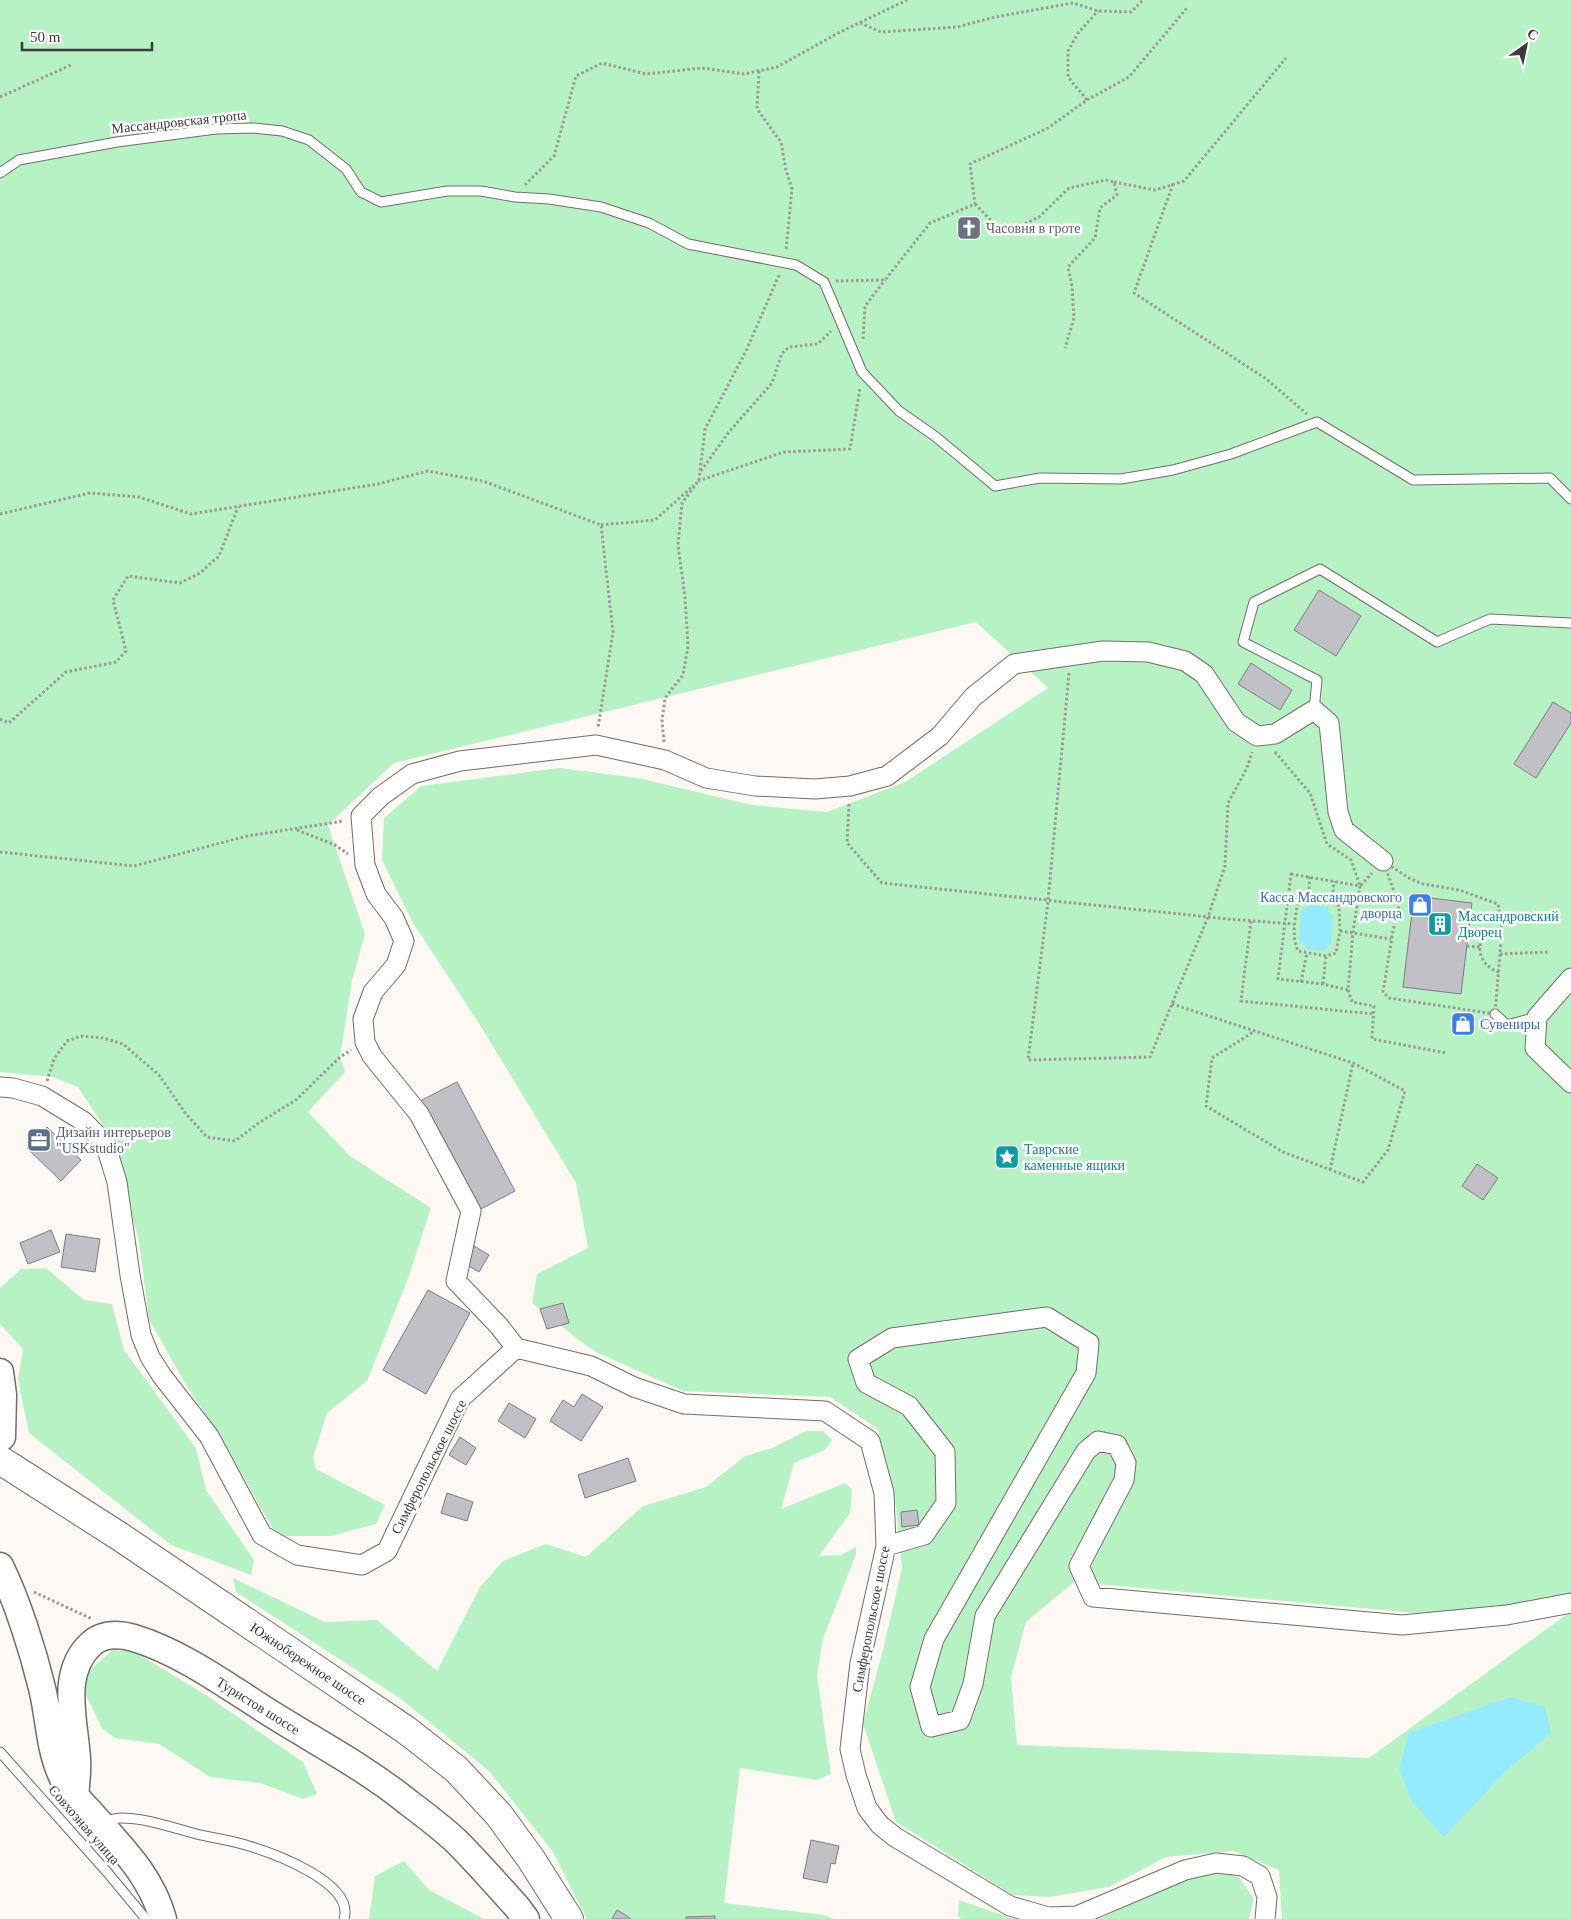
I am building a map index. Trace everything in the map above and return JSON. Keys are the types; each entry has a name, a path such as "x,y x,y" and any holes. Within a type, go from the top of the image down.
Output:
{"highway":[{"name":"Южнобережное шоссе","path":"1,1448 116,1540 391,1734 446,1778 485,1821 518,1869 546,1919"},
{"name":"Южнобережное шоссе","path":"0,1475 116,1540 406,1730 456,1769 499,1815 531,1859 569,1919"}],"main road":[{"path":"0,1372 3,1395 1,1448"},
{"path":"0,1543 4,1573 42,1688 49,1728 61,1774 76,1796 137,1865 151,1887 163,1919"},
{"name":"Туристов шоссе","path":"76,1796 77,1760 71,1703 72,1686 76,1670 83,1654 92,1642 114,1634 133,1638 157,1647 192,1665 359,1767 407,1801 455,1840 526,1919"}],"street":[{"path":"516,1348 499,1326 456,1281 470,1211 418,1114 378,1064 365,1042 363,1019 373,992 396,965 404,941 394,918 376,894 365,865 361,816 381,796 412,774 460,761 596,745 665,760 706,778 755,786 815,789 850,786 887,776 940,736 973,697 1014,664 1103,651 1148,652 1185,661 1204,674 1236,722 1257,736 1275,734 1314,710 1329,723 1338,812 1344,830 1383,861"},
{"path":"1571,978 1537,1017 1535,1048 1571,1084"},
{"name":"Симферопольское шоссе","path":"0,1087 14,1088 42,1096 83,1121 105,1143 117,1182 130,1275 141,1335 150,1357 162,1376 209,1436 262,1535 297,1555 362,1565 387,1551 460,1399 516,1348 591,1366 634,1387 684,1404 825,1411 870,1441 884,1493 886,1546 860,1663 850,1750 867,1808 880,1825 895,1837 1010,1906 1048,1917 1077,1916 1186,1870 1216,1863 1243,1866 1260,1876 1267,1897 1265,1919"},
{"path":"886,1546 924,1535 946,1503 945,1452 909,1406 866,1383 858,1359 892,1338 1047,1317 1089,1343 1086,1373 934,1639 920,1687 931,1727 960,1720 973,1684 985,1616 1086,1451 1098,1441 1117,1445 1126,1463 1124,1480 1079,1566 1094,1597 1402,1624 1507,1615 1571,1603"}],"lane":[{"name":"Массандровская тропа","path":"0,173 19,160 107,144 216,129 253,128 282,131 309,140 346,169 361,192 381,202 447,191 481,191 514,197 549,199 601,207 649,223 688,244 796,265 824,282"},
{"path":"824,282 862,372 899,411 936,437 995,486 1040,478 1121,479 1174,470 1231,454 1317,422 1413,480 1550,478 1571,499"},
{"path":"1314,710 1317,680 1243,642 1254,602 1320,569 1437,642 1490,619 1571,623"},
{"path":"1495,1014 1507,1025 1537,1017"},
{"name":"Совхозная улица","path":"0,1752 107,1872 146,1919"},
{"path":"99,1823 120,1818 141,1820 248,1845 296,1864 335,1889 343,1901 346,1912 344,1919"}],"path":[{"path":"514,197 554,156 576,76 602,62 646,74 702,68 744,74 759,71 777,67 907,0"},
{"path":"860,23 881,32 957,27 996,17 1073,3 1098,11 1131,12 1143,0"},
{"path":"1188,8 1129,77 1087,100 1048,128 970,164 975,204 1004,234 1039,217 1070,188 1106,180 1155,190 1184,181 1286,58"},
{"path":"1087,100 1068,77 1068,50 1078,33 1098,11"},
{"path":"0,97 71,65"},
{"path":"665,760 662,721 665,698 683,674 688,646 685,596 678,545 682,503 699,480 705,429 746,351 777,280 786,252 792,189 786,170 781,142 757,109 759,71"},
{"path":"1065,348 1074,318 1072,286 1068,267 1094,238 1100,208 1117,196 1114,182"},
{"path":"1173,184 1134,293 1265,378 1317,422"},
{"path":"0,514 90,493 139,497 191,514 378,484 428,471 483,481 601,525 655,520 699,480 784,452 850,449 859,406 865,306 930,223 975,204"},
{"path":"824,282 885,280"},
{"path":"700,472 728,433 772,383 782,353 789,347 818,344 832,330 839,318"},
{"path":"0,719 8,723 66,672 116,662 126,651 113,600 128,576 180,583 200,573 219,556 238,507"},
{"path":"596,745 613,632 601,525"},
{"path":"1071,656 1048,901 1028,1060 1150,1057 1208,917 1225,866 1228,803 1247,768 1257,736 1280,756 1310,793 1327,844 1350,860 1360,886 1348,990 1352,1002 1374,1006 1372,1039 1446,1053"},
{"path":"850,786 847,844 882,883 1208,917 1294,924"},
{"path":"0,852 134,866 248,836 336,824 361,816"},
{"path":"296,829 335,845 365,865"},
{"path":"1383,861 1409,878 1423,884 1459,890 1498,904 1502,928 1500,972 1495,1014 1389,998 1383,992 1391,939 1399,905 1383,861"},
{"path":"1348,990 1323,984 1278,979 1291,874 1360,886"},
{"path":"1308,899 1310,876"},
{"path":"1332,902 1334,881"},
{"path":"1308,899 1332,902 1339,906 1340,931 1336,953 1326,956 1298,951 1295,944 1294,924 1298,903 1308,899"},
{"path":"1251,921 1241,1001 1374,1014"},
{"path":"1500,972 1490,969 1484,962 1480,956 1480,947 1487,932 1493,928 1502,928"},
{"path":"1340,931 1391,939"},
{"path":"1467,946 1480,947"},
{"path":"1500,954 1548,952"},
{"path":"1301,982 1307,953"},
{"path":"1323,984 1326,956"},
{"path":"1172,1004 1256,1031 1353,1064 1405,1090 1388,1150 1363,1182 1282,1152 1206,1106 1212,1058 1256,1031"},
{"path":"42,1096 54,1060 66,1041 81,1036 103,1038 123,1044 159,1075 186,1114 207,1137 235,1141 260,1122 296,1100 340,1057 365,1042"},
{"path":"1330,1170 1353,1064"},
{"path":"4,1573 97,1621"}],"green space":[{"path":"0,0 1571,0 1571,1919 1282,1919 1279,1870 1233,1851 1166,1857 1109,1887 1049,1897 1013,1895 896,1822 863,1724 902,1568 896,1508 878,1429 830,1397 683,1391 596,1352 532,1303 537,1274 588,1248 576,1183 480,1025 413,923 382,860 384,818 421,786 559,768 638,778 752,805 827,812 905,782 1048,688 976,622 394,763 328,825 365,934 352,981 340,1057 345,1072 308,1112 350,1156 431,1208 409,1276 367,1381 327,1413 313,1457 316,1469 385,1505 376,1524 331,1536 277,1536 222,1439 186,1385 149,1319 139,1241 110,1136 78,1087 53,1077 0,1072","holes":["1074,1582 1448,1616 1570,1612 1369,1758 1017,1745 1011,1677 1026,1622"]},
{"path":"46,1268 84,1300 112,1304 124,1350 196,1448 206,1490 254,1560 251,1575 171,1545 29,1433 18,1380 23,1349 0,1324 0,1288 21,1269"},
{"path":"806,1431 823,1431 832,1440 825,1450 794,1463 781,1509 845,1483 852,1489 850,1513 819,1556 841,1555 856,1547 856,1554 823,1639 817,1675 831,1774 817,1780 740,1768 724,1903 825,1915 834,1919 587,1919 553,1852 489,1771 401,1699 236,1592 233,1578 325,1622 377,1620 437,1671 480,1587 503,1561 546,1544 586,1557 643,1506 706,1487 745,1456 772,1448"},
{"path":"112,1650 135,1652 206,1695 303,1762 317,1794 303,1799 260,1783 210,1777 159,1744 115,1738 102,1728 85,1693 88,1672"},
{"path":"404,1861 429,1890 484,1919 369,1919 375,1876"},
{"path":"1223,1873 1239,1877 1254,1899 1249,1919 1099,1919 1193,1874"},
{"path":"959,1900 1014,1919 962,1919 958,1916"}],"water":[{"path":"1312,905 1328,907 1329,912 1333,916 1331,944 1322,951 1307,949 1305,943 1299,940 1301,911"},
{"path":"1510,1697 1545,1707 1551,1733 1505,1772 1444,1837 1412,1802 1399,1769 1409,1733"}],"building":[{"path":"1319,590 1361,616 1336,656 1294,630"},
{"path":"1251,663 1292,690 1280,710 1238,684"},
{"path":"1553,702 1571,713 1571,723 1536,778 1514,764"},
{"name":"Массандровский Дворец","path":"1414,896 1472,903 1461,994 1403,987"},
{"path":"457,1082 515,1191 479,1210 420,1101"},
{"path":"47,1127 81,1160 61,1181 27,1148"},
{"path":"1477,1164 1498,1178 1483,1200 1462,1186"},
{"path":"51,1230 60,1252 28,1264 20,1243"},
{"path":"66,1234 100,1239 95,1272 61,1267"},
{"path":"474,1246 489,1255 479,1272 464,1263"},
{"path":"428,1290 470,1313 426,1394 383,1370"},
{"path":"563,1303 569,1323 547,1329 540,1309"},
{"path":"582,1394 603,1407 581,1441 550,1421 563,1400 574,1407"},
{"path":"509,1403 536,1419 525,1438 498,1421"},
{"path":"460,1437 476,1448 466,1465 449,1455"},
{"path":"628,1458 636,1481 585,1498 578,1475"},
{"path":"447,1493 473,1502 467,1521 441,1513"},
{"path":"917,1510 919,1525 902,1527 901,1512"},
{"path":"811,1840 839,1846 835,1864 831,1863 827,1883 803,1878"},
{"path":"617,1910 630,1918 630,1919 612,1919"},
{"path":"715,1916 715,1919 686,1919 686,1917"}],"place":[{"name":"Часовня в гроте","path":"969,228"},
{"name":"Касса Массандровского дворца","path":"1420,905"},
{"name":"Массандровский Дворец","path":"1440,924"},
{"name":"Сувениры","path":"1463,1024"},
{"name":"Дизайн интерьеров \"USKstudio\"","path":"39,1140"},
{"name":"Таврские каменные ящики","path":"1007,1157"}]}
